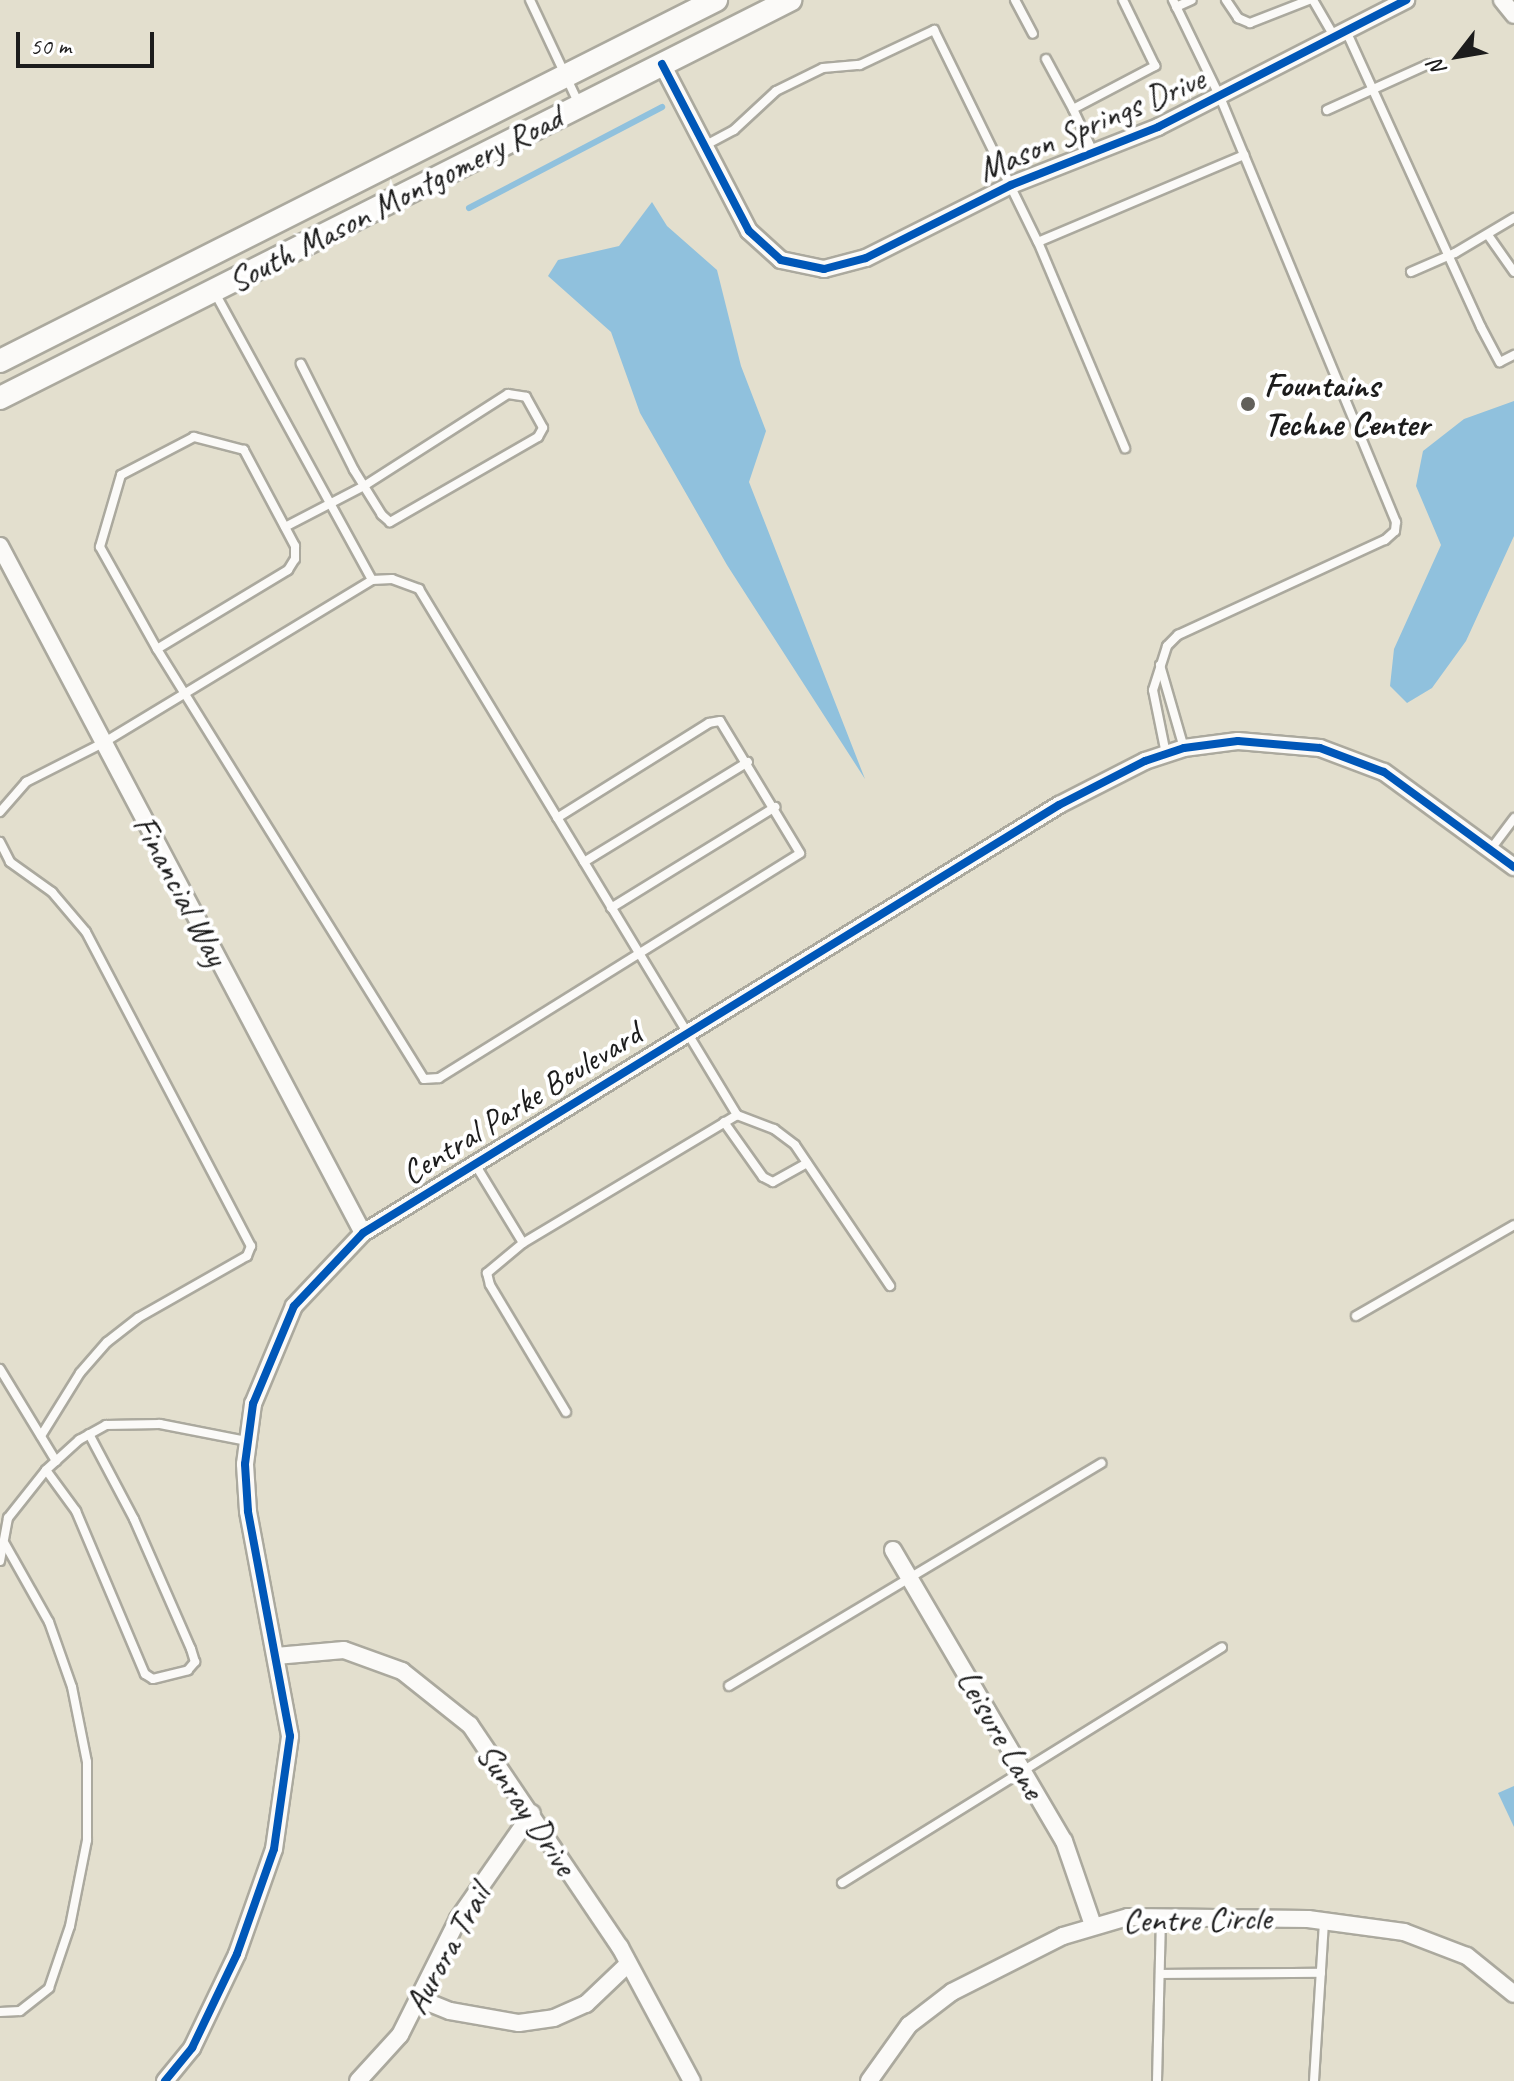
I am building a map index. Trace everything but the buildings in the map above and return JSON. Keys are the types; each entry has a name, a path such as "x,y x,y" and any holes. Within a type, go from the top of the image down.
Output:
{"main road":[{"name":"South Mason Montgomery Road","path":"0,361 716,0"},
{"name":"South Mason Montgomery Road","path":"0,398 790,0"}],"street":[{"name":"Mason Springs Drive","path":"662,64 759,242 781,260 810,268 866,258 1011,185 1220,97 1406,0"},
{"path":"1502,0 1514,15"},
{"name":"Financial Way","path":"0,546 363,1233"},
{"name":"Central Parke Boulevard","path":"165,2081 192,2048 237,1954 274,1849 290,1736 248,1511 247,1441 264,1371 294,1306 316,1277 363,1233 1059,805 1184,748 1280,742 1346,756 1420,793 1514,867"},
{"name":"Leisure Lane","path":"893,1550 1076,1866 1093,1925"},
{"name":"Sunray Drive","path":"276,1656 344,1650 402,1671 470,1725 532,1813 628,1964 692,2081"},
{"name":"Aurora Trail","path":"358,2081 400,2035 458,1919 532,1813"},
{"name":"Centre Circle","path":"869,2081 900,2035 929,2007 1001,1966 1093,1925 1161,1915 1324,1920 1430,1940 1467,1956 1514,1994"},
{"path":"420,1999 450,2011 519,2023 554,2018 586,2004 628,1964"}],"lane":[{"path":"530,0 580,106"},
{"path":"1015,0 1033,34"},
{"path":"1073,109 1155,66 1123,0"},
{"path":"1166,754 1153,690 1160,664 1178,635 1395,531 1393,508 1220,97 1175,4 1192,0"},
{"path":"1226,0 1238,18 1250,23 1311,0 1341,36 1377,89 1448,256 1500,362 1514,355"},
{"path":"704,146 734,130 776,91 823,68 860,65 934,30 1038,242 1125,448"},
{"path":"1046,59 1093,152"},
{"path":"1327,110 1429,64"},
{"path":"1038,242 1244,155"},
{"path":"1411,272 1448,256 1514,218"},
{"path":"1488,235 1514,272"},
{"path":"214,290 372,580"},
{"path":"285,527 364,486 508,394 526,397 542,419 538,437 400,520 390,522 364,486 301,364"},
{"path":"157,649 288,570 295,546 244,450 194,437 121,475 100,547 157,649 424,1079 439,1078 800,853 748,762 720,721 709,723 557,818"},
{"path":"0,812 26,782 103,743 372,580 392,579 419,589 737,1115 774,1129 807,1163 890,1286"},
{"path":"1160,664 1184,748"},
{"path":"584,862 748,762"},
{"path":"611,908 775,807"},
{"path":"1491,849 1514,818"},
{"path":"0,842 10,862 52,892 86,932 251,1246 247,1256 138,1318 107,1342 80,1373 41,1436"},
{"path":"566,1412 490,1285 487,1273 523,1243 737,1115"},
{"path":"724,1122 763,1177 773,1182 807,1163"},
{"path":"474,1162 523,1243"},
{"path":"1356,1316 1514,1225"},
{"path":"0,1369 56,1461"},
{"path":"0,1561 5,1544 4,1518 46,1470 89,1434 106,1425 134,1422 247,1441"},
{"path":"46,1470 76,1511 145,1674 153,1679 188,1670 195,1662 191,1649 134,1519 89,1434"},
{"path":"729,1686 911,1580 1101,1463"},
{"path":"0,2012 20,2011 49,1988 70,1926 87,1840 87,1762 72,1687 49,1622 5,1544"},
{"path":"842,1883 1024,1773 1222,1647"},
{"path":"1157,2081 1161,1915"},
{"path":"1314,2081 1324,1920"},
{"path":"1160,1974 1321,1973"}],"water":[{"path":"652,202 667,226 717,270 741,366 766,431 749,482 865,779 727,565 640,413 611,332 548,276 558,260 619,246"},
{"path":"1514,401 1514,536 1466,641 1432,688 1407,703 1390,686 1394,649 1441,545 1416,486 1423,451 1464,419"},
{"path":"1514,1786 1514,1827 1498,1793"}],"waterway":[{"path":"469,208 662,107"}],"cycle path":[{"path":"662,64 749,231 781,260 824,269 866,258 1011,185 1158,127 1406,0"},
{"path":"165,2081 192,2048 237,1954 274,1849 290,1736 248,1511 245,1464 253,1404 294,1306 363,1233 1059,805 1145,761 1184,748 1238,741 1320,748 1384,772 1514,867"}],"place":[{"name":"Fountains Techne Center","path":"1248,404"}]}
